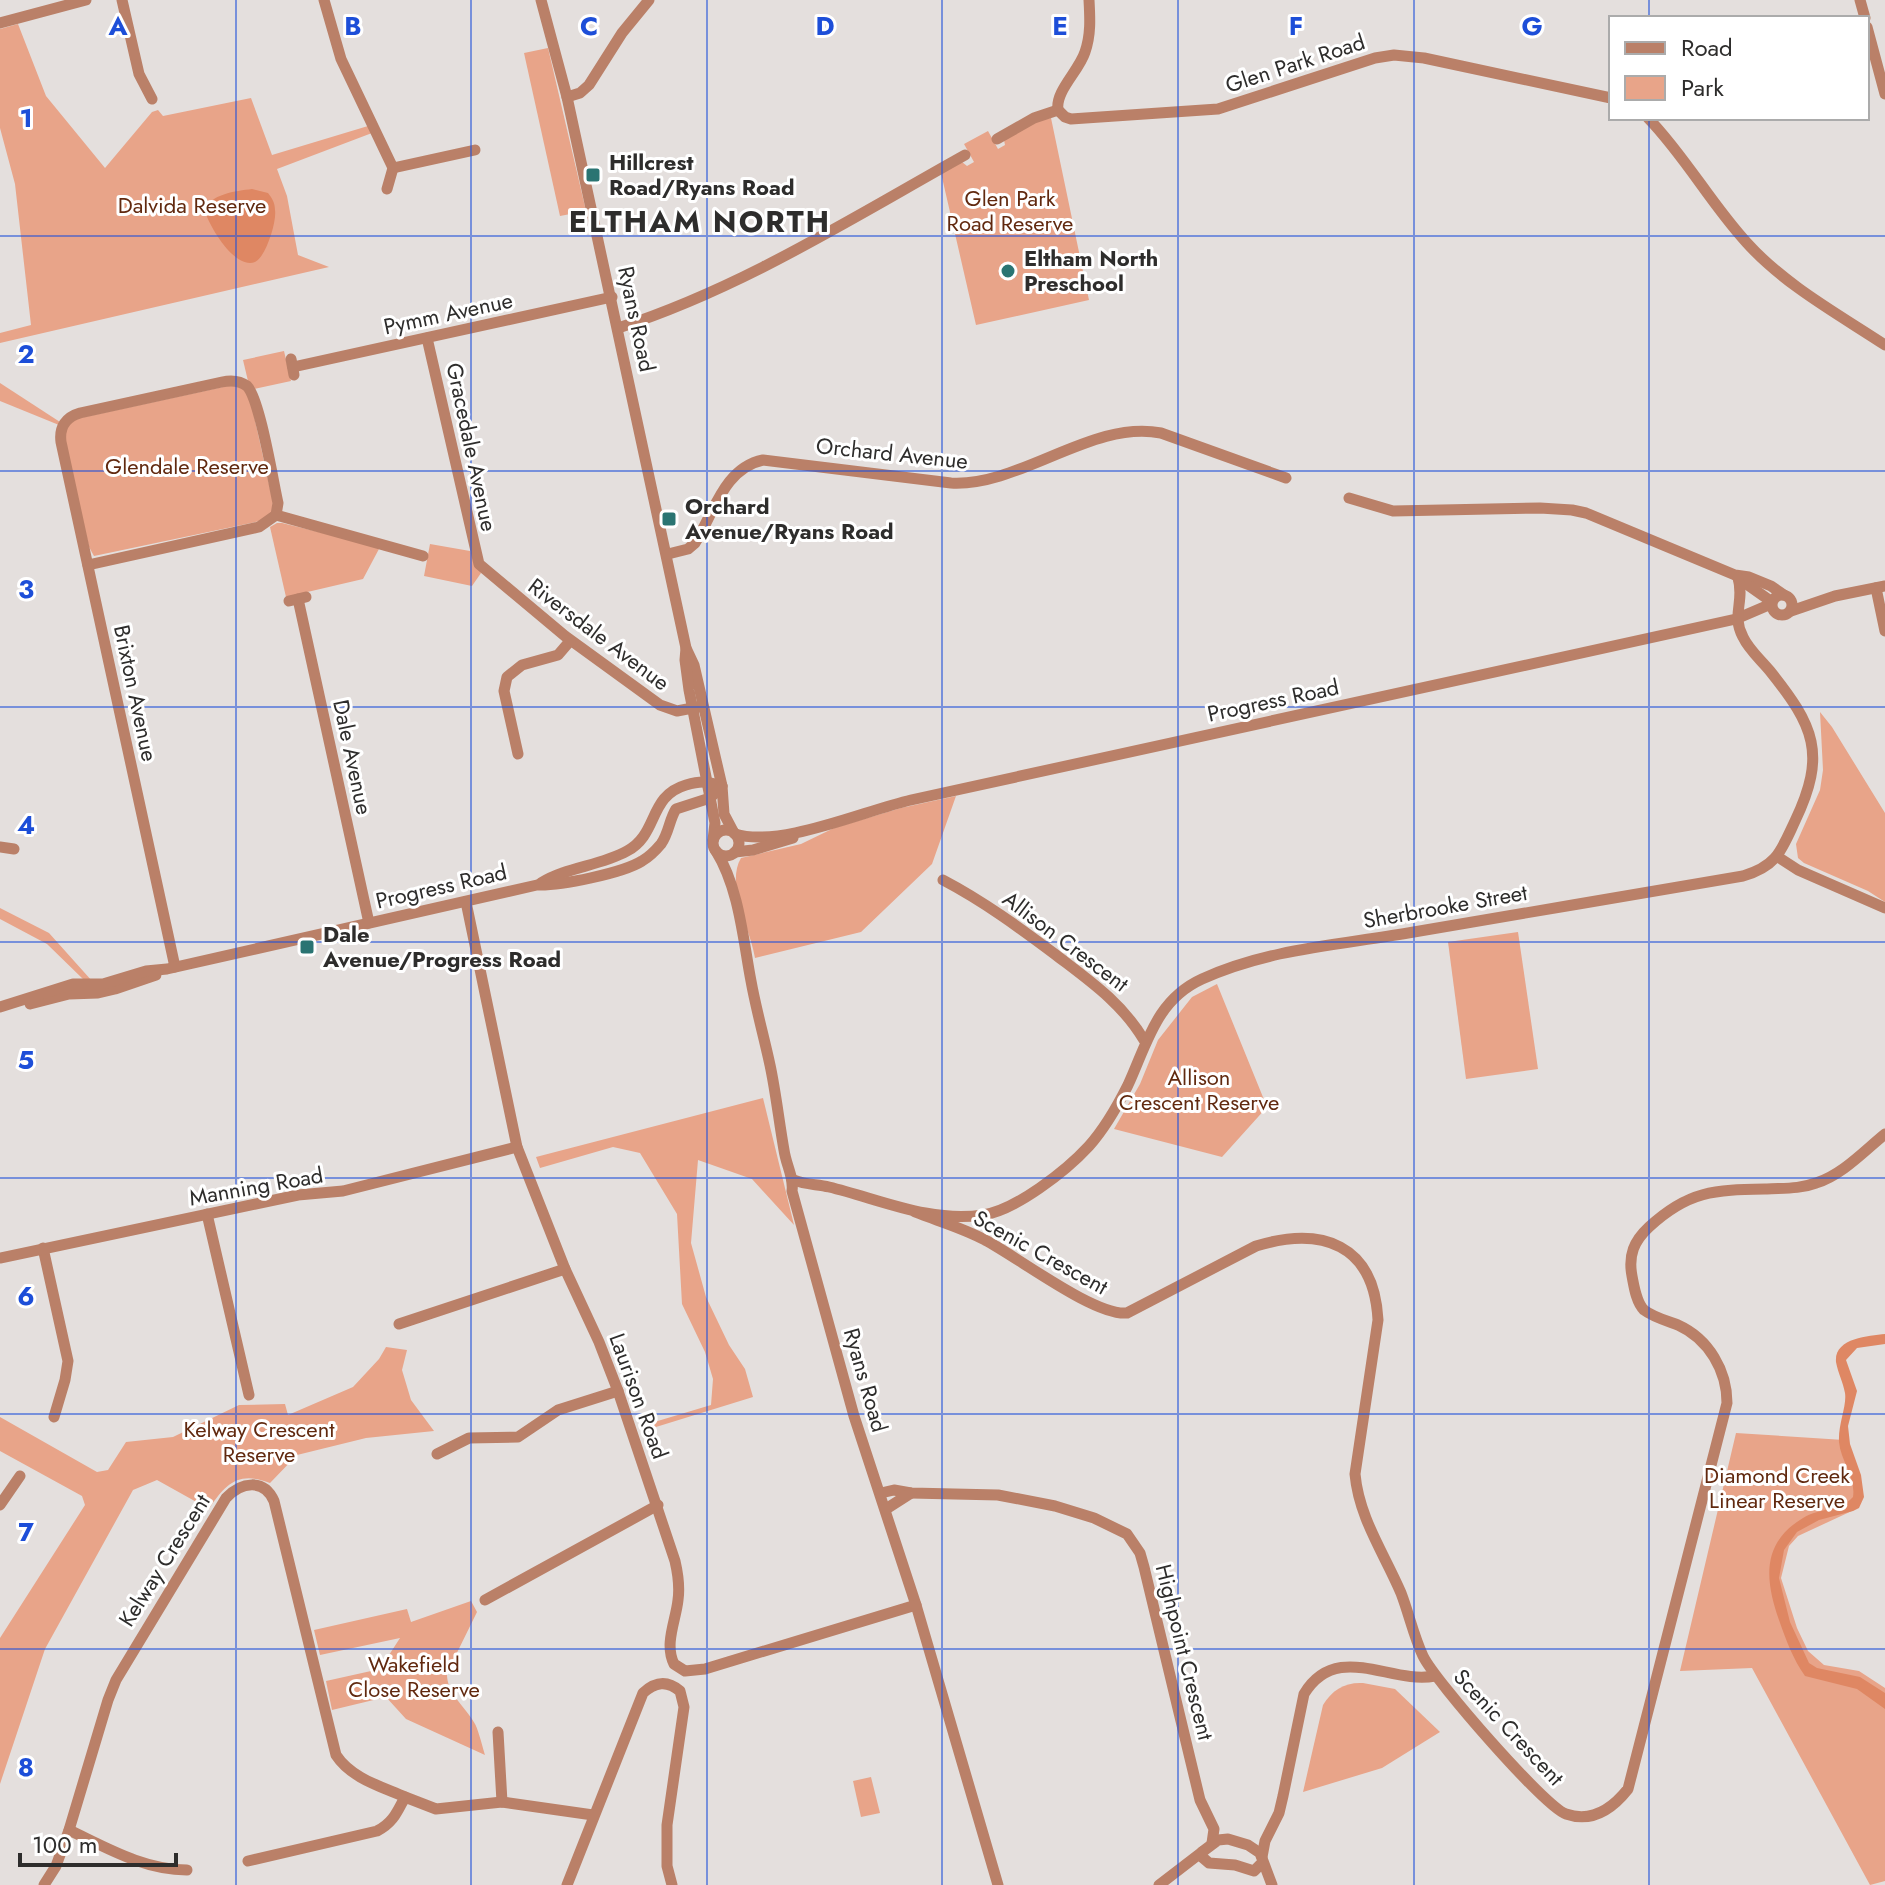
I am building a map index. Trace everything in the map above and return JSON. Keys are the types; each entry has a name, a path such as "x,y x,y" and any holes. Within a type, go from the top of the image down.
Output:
{"street":[{"path":"0,23 48,5 86,0"},
{"path":"122,0 137,68 152,99"},
{"path":"324,0 341,59 393,168 387,189"},
{"name":"Ryans Road","path":"541,0 567,97 612,297 686,648 694,665 706,780 715,823 715,846 731,879 771,1068 786,1166 794,1180 792,1191 854,1416 916,1605 998,1885"},
{"path":"567,97 580,93 589,85 622,33 649,0"},
{"path":"997,138 1034,118 1058,110 1058,98 1073,77 1087,47 1089,0"},
{"path":"1869,34 1885,94"},
{"name":"Glen Park Road","path":"1058,110 1071,119 1218,109 1375,58 1394,55 1424,58 1609,98"},
{"path":"1650,120 1735,230 1763,259 1885,345"},
{"path":"393,168 475,150"},
{"path":"618,328 692,301 757,271 965,155"},
{"name":"Pymm Avenue","path":"293,367 612,297"},
{"name":"Gracedale Avenue","path":"427,338 479,564"},
{"name":"Brixton Avenue","path":"171,968 61,442 62,427 68,419 80,413 222,382 234,381 245,385 256,405 278,503 276,515"},
{"name":"Orchard Avenue","path":"668,554 688,549 695,543 733,476 746,465 763,460 969,483 1112,435 1143,430 1161,433 1286,478"},
{"path":"1348,499 1393,511 1572,510 1737,576 1760,581 1786,596 1791,602 1791,611"},
{"path":"88,565 259,527 276,515 423,556"},
{"name":"Riversdale Avenue","path":"479,564 570,641 663,707 677,711 698,708"},
{"path":"1737,576 1786,615 1835,596 1880,587 1885,631"},
{"path":"1737,576 1741,597 1736,619 1744,640 1801,712 1813,752 1811,784 1778,857 1798,870 1885,908"},
{"path":"1773,607 1778,595 1835,596"},
{"name":"Dale Avenue","path":"297,599 369,923"},
{"name":"Progress Road","path":"735,852 763,848 807,830 900,803 1736,619 1773,607"},
{"path":"518,754 504,691 507,677 516,668 558,655 570,641"},
{"name":"Ryans Road","path":"698,708 722,786 724,814 734,833"},
{"path":"706,780 722,786"},
{"name":"Progress Road","path":"537,885 556,875 631,849 644,836 668,793 706,780"},
{"name":"Progress Road","path":"0,1007 73,984 103,984 146,971 622,869 642,861 665,837 676,809 710,798 722,786"},
{"name":"Progress Road","path":"734,833 757,838 807,830"},
{"path":"720,831 734,833 739,844 735,852 723,856 715,846 720,831"},
{"path":"0,847 14,849"},
{"name":"Ryans Road","path":"731,879 735,852"},
{"name":"Sherbrooke Street","path":"1144,1040 1164,1010 1191,984 1269,954 1743,876 1767,867 1778,857"},
{"name":"Allison Crescent","path":"943,880 1018,927 1106,993 1132,1020 1144,1040"},
{"name":"Laurison Road","path":"466,902 517,1147 618,1391 658,1505 679,1579 670,1657 674,1664 685,1671 705,1669 916,1605"},
{"path":"794,1180 915,1212 967,1216 991,1213 1012,1205 1079,1156 1106,1124 1134,1071 1144,1040"},
{"name":"Scenic Crescent","path":"915,1212 983,1238 1104,1310 1118,1314 1127,1313 1242,1253 1274,1240 1311,1237 1327,1241 1352,1254 1370,1281 1377,1300 1378,1320 1356,1453 1356,1489 1365,1518 1400,1593 1423,1656 1435,1676 1494,1745 1563,1814 1582,1818 1605,1812 1628,1789 1727,1403 1727,1386 1708,1348 1682,1327 1644,1309 1639,1301 1631,1270 1633,1247 1637,1238 1655,1221 1694,1196 1724,1190 1799,1188 1819,1182 1833,1176 1885,1134"},
{"name":"Manning Road","path":"0,1258 298,1195 343,1191 517,1147"},
{"path":"207,1214 249,1395"},
{"path":"43,1248 68,1361 54,1417"},
{"path":"399,1324 565,1269"},
{"path":"437,1454 469,1438 518,1437 558,1410 618,1391"},
{"path":"0,1505 20,1476"},
{"name":"Kelway Crescent","path":"44,1885 56,1866 69,1830 116,1680 226,1498 238,1487 249,1484 265,1488 274,1501 336,1755 342,1764 361,1778 405,1797"},
{"name":"Highpoint Crescent","path":"881,1493 894,1490 1025,1499 1094,1518 1127,1534 1134,1542 1144,1567 1200,1800 1214,1829 1212,1843"},
{"path":"886,1509 911,1493"},
{"path":"485,1600 658,1505"},
{"path":"1260,1864 1265,1841 1283,1796 1308,1686 1331,1670 1355,1666 1412,1677 1435,1676"},
{"path":"567,1885 643,1693 656,1684 665,1683 680,1691 684,1707 667,1825 667,1866 672,1885"},
{"path":"498,1732 502,1802"},
{"path":"248,1861 377,1831 395,1818 405,1797 428,1807 445,1810 502,1802 593,1815"},
{"name":"Highpoint Crescent","path":"1205,1812 1228,1839"},
{"path":"1241,1843 1254,1839 1274,1821"},
{"path":"69,1830 148,1865 166,1870 187,1870"},
{"path":"1163,1882 1212,1843 1228,1839 1256,1849 1270,1885"},
{"path":"1202,1852 1202,1857 1209,1863"},
{"path":"1163,1882 1209,1863 1260,1864"}],"green space":[{"name":"Dalvida Reserve","path":"18,24 46,96 105,168 152,112 158,110 163,116 251,98 272,155 368,126 372,133 277,169 287,196 298,255 329,267 0,343 0,333 31,325 15,184 0,128 0,29"},
{"path":"548,48 586,211 560,216 524,53"},
{"name":"Glen Park Road Reserve","path":"1051,118 1089,300 976,325 941,173 962,162 967,166 974,162 964,144 988,131 998,149 1005,145 1004,140 1042,119"},
{"path":"284,351 291,381 254,389 248,381 243,360"},
{"path":"0,383 60,422 59,425 0,401"},
{"name":"Glendale Reserve","path":"232,385 243,388 251,402 273,502 272,512 265,520 94,556 89,547 64,440 67,426 75,419"},
{"path":"277,523 380,547 363,579 286,597 270,527"},
{"path":"430,544 470,551 481,573 472,586 424,576"},
{"path":"1820,712 1885,813 1885,902 1798,858 1796,844 1820,790 1823,770"},
{"path":"956,796 932,864 861,932 755,958 737,894 737,869 741,858 801,844 834,828 901,808"},
{"path":"0,908 49,933 92,981 84,980 47,944 0,919"},
{"path":"1518,932 1538,1069 1466,1079 1448,942"},
{"name":"Allison Crescent Reserve","path":"1217,984 1267,1107 1222,1157 1114,1129 1140,1084 1158,1040 1192,997"},
{"path":"763,1098 794,1225 752,1179 698,1160 691,1243 706,1297 729,1345 745,1369 753,1397 643,1431 641,1426 711,1405 713,1379 705,1352 682,1304 677,1214 640,1153 613,1147 540,1168 536,1157"},
{"name":"Kelway Crescent Reserve","path":"386,1347 407,1350 402,1370 411,1400 434,1431 366,1438 297,1455 270,1483 250,1478 234,1482 221,1492 209,1509 157,1480 133,1490 45,1649 0,1784 0,1638 85,1505 82,1496 0,1451 0,1417 97,1472 108,1470 126,1442 173,1437 239,1405 285,1404 288,1415 353,1387"},
{"name":"Diamond Creek Linear Reserve","path":"1736,1433 1844,1440 1859,1476 1854,1510 1798,1536 1789,1546 1781,1578 1808,1651 1824,1665 1859,1671 1885,1688 1885,1881 1870,1885 1752,1668 1680,1671"},
{"name":"Wakefield Close Reserve","path":"471,1601 477,1612 447,1673 453,1693 475,1724 485,1755 406,1719 386,1697 332,1710 326,1681 380,1669 400,1638 320,1655 314,1630 407,1609 411,1622"},
{"path":"1363,1683 1395,1689 1440,1732 1382,1768 1303,1792 1323,1705 1340,1688"},
{"path":"871,1777 880,1813 861,1817 853,1781"}],"shaded area":[{"path":"252,189 268,193 274,203 275,215 263,253 255,262 247,263 239,260 224,245 205,211 217,197"},
{"path":"1885,1334 1885,1344 1857,1348 1846,1360 1857,1391 1848,1426 1850,1444 1861,1475 1864,1497 1859,1508 1819,1520 1797,1532 1784,1550 1779,1578 1790,1622 1809,1663 1817,1668 1860,1677 1885,1693 1885,1709 1857,1689 1805,1676 1793,1656 1774,1605 1769,1577 1773,1551 1789,1528 1809,1515 1842,1505 1853,1497 1852,1483 1839,1442 1845,1398 1836,1362 1837,1354 1840,1348 1853,1340"}],"place":[{"name":"Hillcrest Road/Ryans Road","path":"593,175"},
{"name":"Eltham North Preschool","path":"1008,271"},
{"name":"Orchard Avenue/Ryans Road","path":"669,519"},
{"name":"Dale Avenue/Progress Road","path":"307,947"}],"district":[{"name":"ELTHAM NORTH","path":"700,222"}]}
